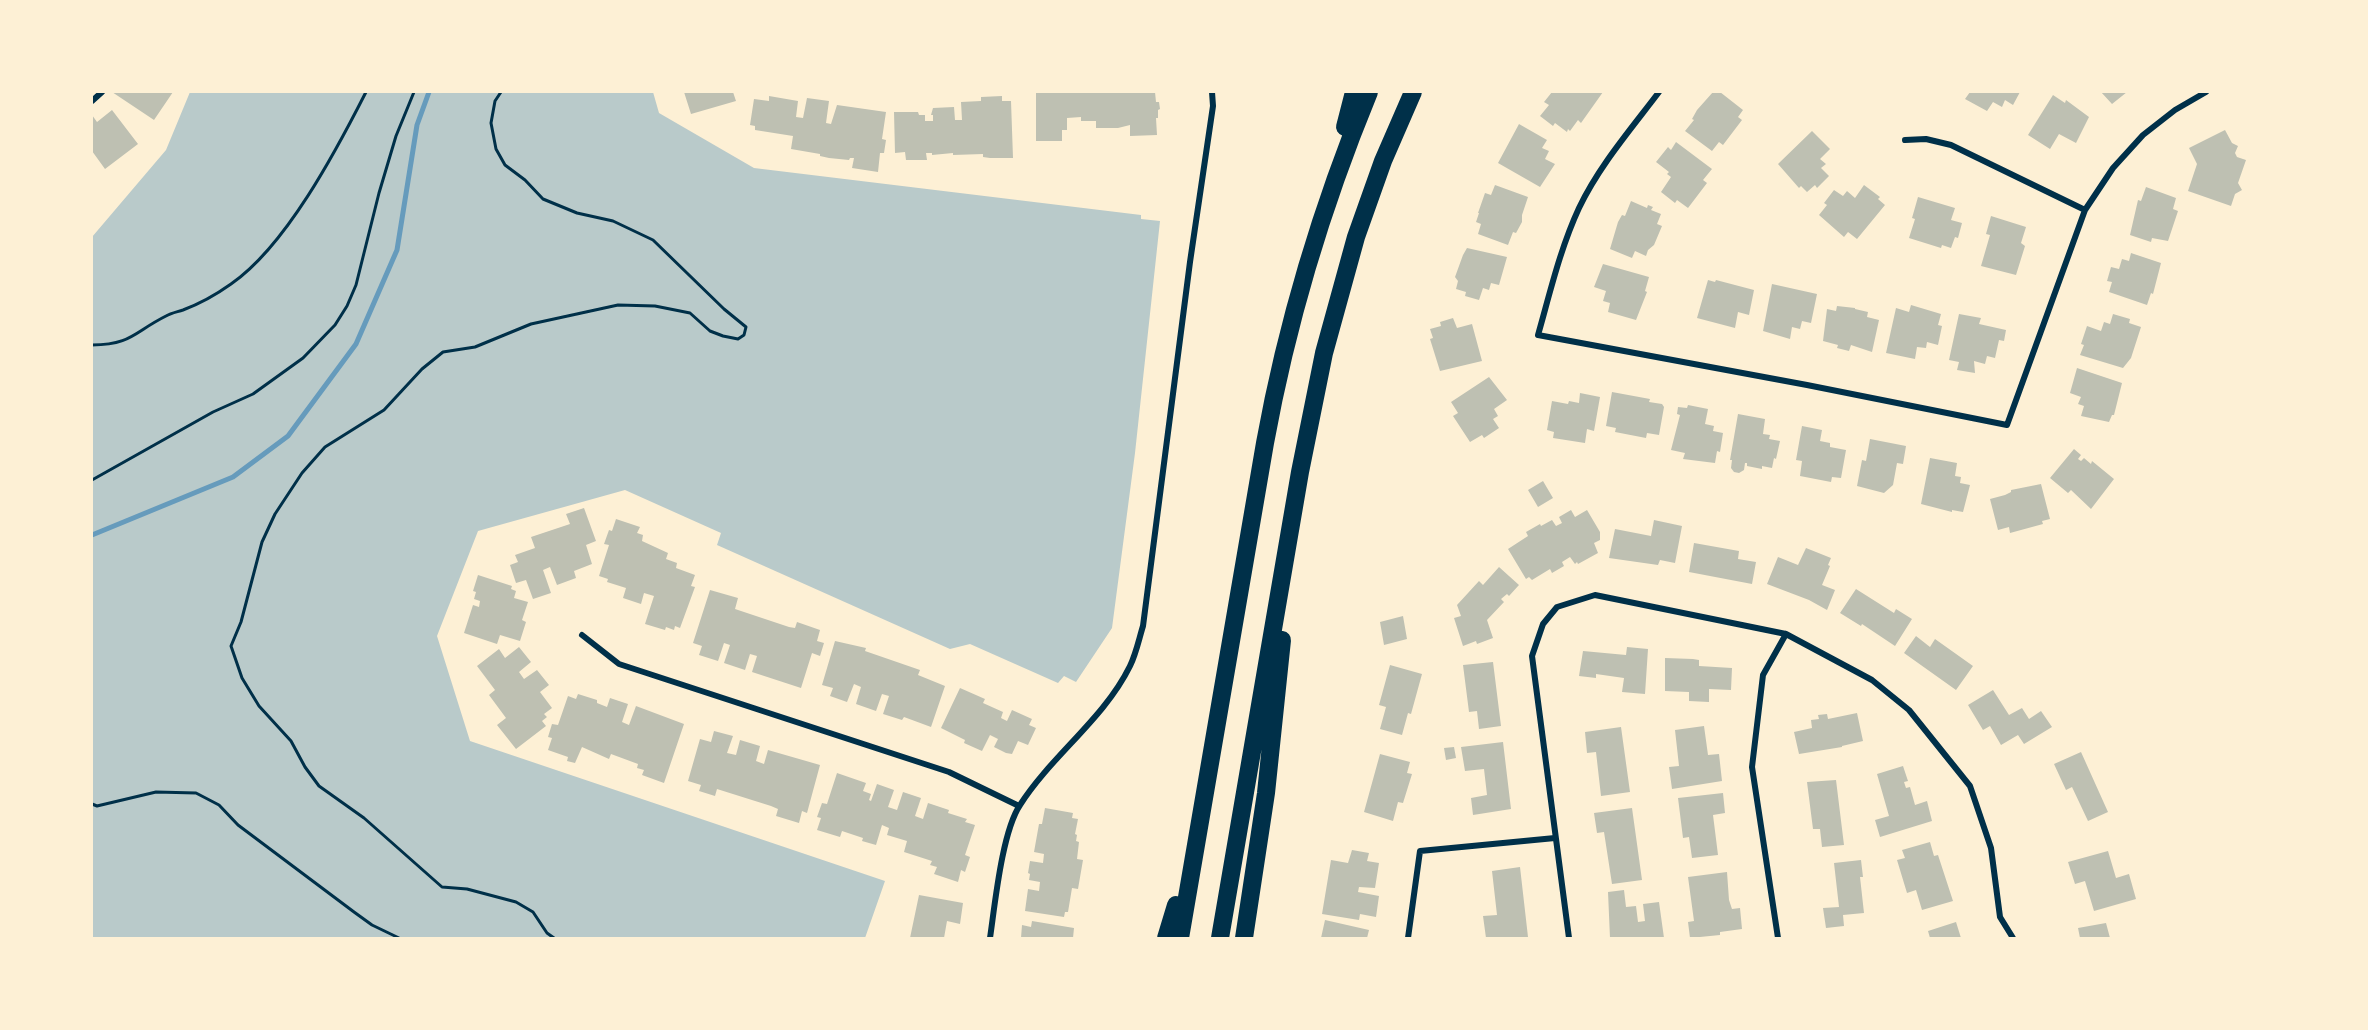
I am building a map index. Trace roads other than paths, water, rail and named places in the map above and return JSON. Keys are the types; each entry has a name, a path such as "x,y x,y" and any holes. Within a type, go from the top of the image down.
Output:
{"highway":[{"path":"1180,939 1272,404 1293,314 1325,206 1354,92"},
{"path":"1325,206 1369,92"},
{"path":"1220,939 1319,373 1344,276 1370,198 1398,123 1413,92"},
{"path":"1398,123 1417,92"},
{"path":"1244,939 1271,746 1300,472"},
{"path":"1166,939 1203,805"}],"street":[{"path":"92,101 102,92"},
{"path":"990,939 1010,826 1019,807 1047,768 1112,695 1131,665 1143,626 1187,285 1213,106 1212,92"},
{"path":"1659,92 1601,169 1579,208 1556,272 1538,335 1795,382 2007,425 2085,210 2113,168 2143,135 2175,110 2206,92"},
{"path":"1905,140 1926,139 1951,145 2085,210"},
{"path":"1569,939 1532,656 1543,624 1557,607 1595,595 1786,634 1872,680 1909,710 1970,786 1991,848 2000,917 2013,939"},
{"path":"1778,939 1752,767 1763,675 1786,634"},
{"path":"582,635 619,664 780,719 949,772 1019,807"},
{"path":"1408,939 1420,851 1555,838"}],"waterway":[{"path":"92,535 233,477 288,436 356,344 397,250 417,125 429,92"}]}
